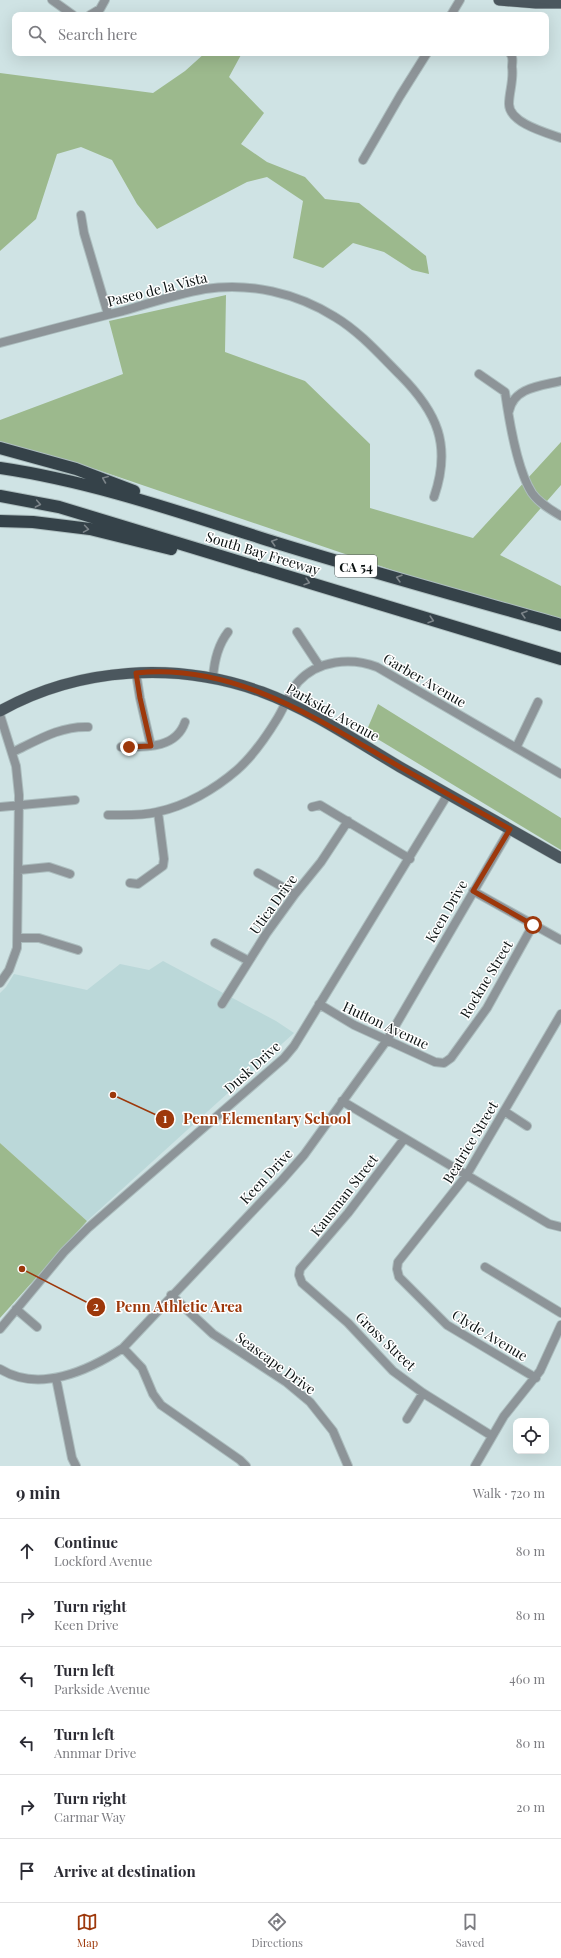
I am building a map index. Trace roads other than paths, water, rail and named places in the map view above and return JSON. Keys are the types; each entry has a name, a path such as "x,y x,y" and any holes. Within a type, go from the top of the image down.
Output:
{"highway":[{"path":"0,448 51,461 88,473 134,491 152,503"},
{"name":"South Bay Freeway","path":"0,468 44,475 152,503 340,562 561,625"},
{"name":"South Bay Freeway","path":"0,496 59,508 561,659"},
{"path":"0,521 33,522 90,529 270,571"}],"main road":[{"path":"499,0 536,4 561,3"},
{"name":"Parkside Avenue","path":"0,711 23,699 60,685 136,673 160,672 213,678 257,690 286,703 561,858"}],"street":[{"path":"52,0 69,12"},
{"path":"95,12 100,9 105,0"},
{"path":"453,12 460,0"},
{"path":"363,160 425,56"},
{"path":"512,56 514,74 509,103 510,110 536,130 561,138"},
{"path":"81,215 84,233 108,314"},
{"name":"Paseo de la Vista","path":"0,343 192,292 229,288 254,288 302,300 346,324 365,340 408,384 431,413 440,439 442,459 440,478 434,497"},
{"path":"479,374 505,392 508,414 524,476 538,500 561,516"},
{"path":"508,414 511,403 519,393 561,381"},
{"path":"213,678 214,664 222,640 228,632"},
{"path":"297,632 320,667"},
{"name":"Garber Avenue","path":"108,816 158,812 204,793 237,770 257,748 297,683 320,667 348,661 377,667 561,774"},
{"path":"136,673 151,746"},
{"path":"516,748 538,702"},
{"path":"0,715 13,752 16,766 18,806 17,948 9,970 0,983"},
{"path":"121,747 162,745 177,736 185,722"},
{"path":"13,752 56,732 74,727 88,727"},
{"name":"Dusk Drive","path":"0,1329 64,1252 88,1228 284,1058 294,1046 410,859 448,794"},
{"path":"0,807 74,800"},
{"path":"312,807 320,805 410,859"},
{"path":"130,883 138,884 163,866 164,859 158,812"},
{"name":"Utica Drive","path":"222,1004 249,961 295,894 321,862 348,821"},
{"name":"Keen Drive","path":"0,1369 10,1375 28,1380 56,1378 72,1374 103,1361 123,1348 300,1159 387,1040 510,829"},
{"path":"18,870 49,867 70,874"},
{"path":"258,873 295,894"},
{"path":"473,891 561,940"},
{"name":"Rockne Street","path":"444,1063 451,1058 487,1008 533,925"},
{"path":"18,938 39,938 78,950"},
{"path":"215,943 249,961"},
{"name":"Hutton Avenue","path":"319,1004 354,1026 435,1062 444,1063"},
{"name":"Beatrice Street","path":"400,1277 397,1268 398,1262 466,1176 561,1014"},
{"path":"342,1101 549,1224 561,1227"},
{"path":"504,1110 527,1126"},
{"name":"Kausman Street","path":"304,1266 348,1213 404,1139"},
{"name":"Gross Street","path":"304,1266 299,1275 302,1283 348,1323 393,1371 424,1393 492,1436"},
{"path":"485,1267 561,1313"},
{"name":"Clyde Avenue","path":"400,1277 447,1325 536,1378"},
{"name":"Seascape Drive","path":"171,1295 213,1334 286,1382 310,1402 332,1431 348,1466"},
{"path":"16,1309 37,1327"},
{"path":"475,1466 504,1416 536,1378 548,1356 561,1325"},
{"path":"123,1348 142,1368 153,1394 161,1405 240,1460 246,1466"},
{"path":"56,1378 72,1458 76,1466"},
{"path":"407,1419 424,1393"}],"place":[{"name":"Penn Elementary School","path":"113,1095"},
{"name":"Penn Athletic Area","path":"22,1269"}]}
